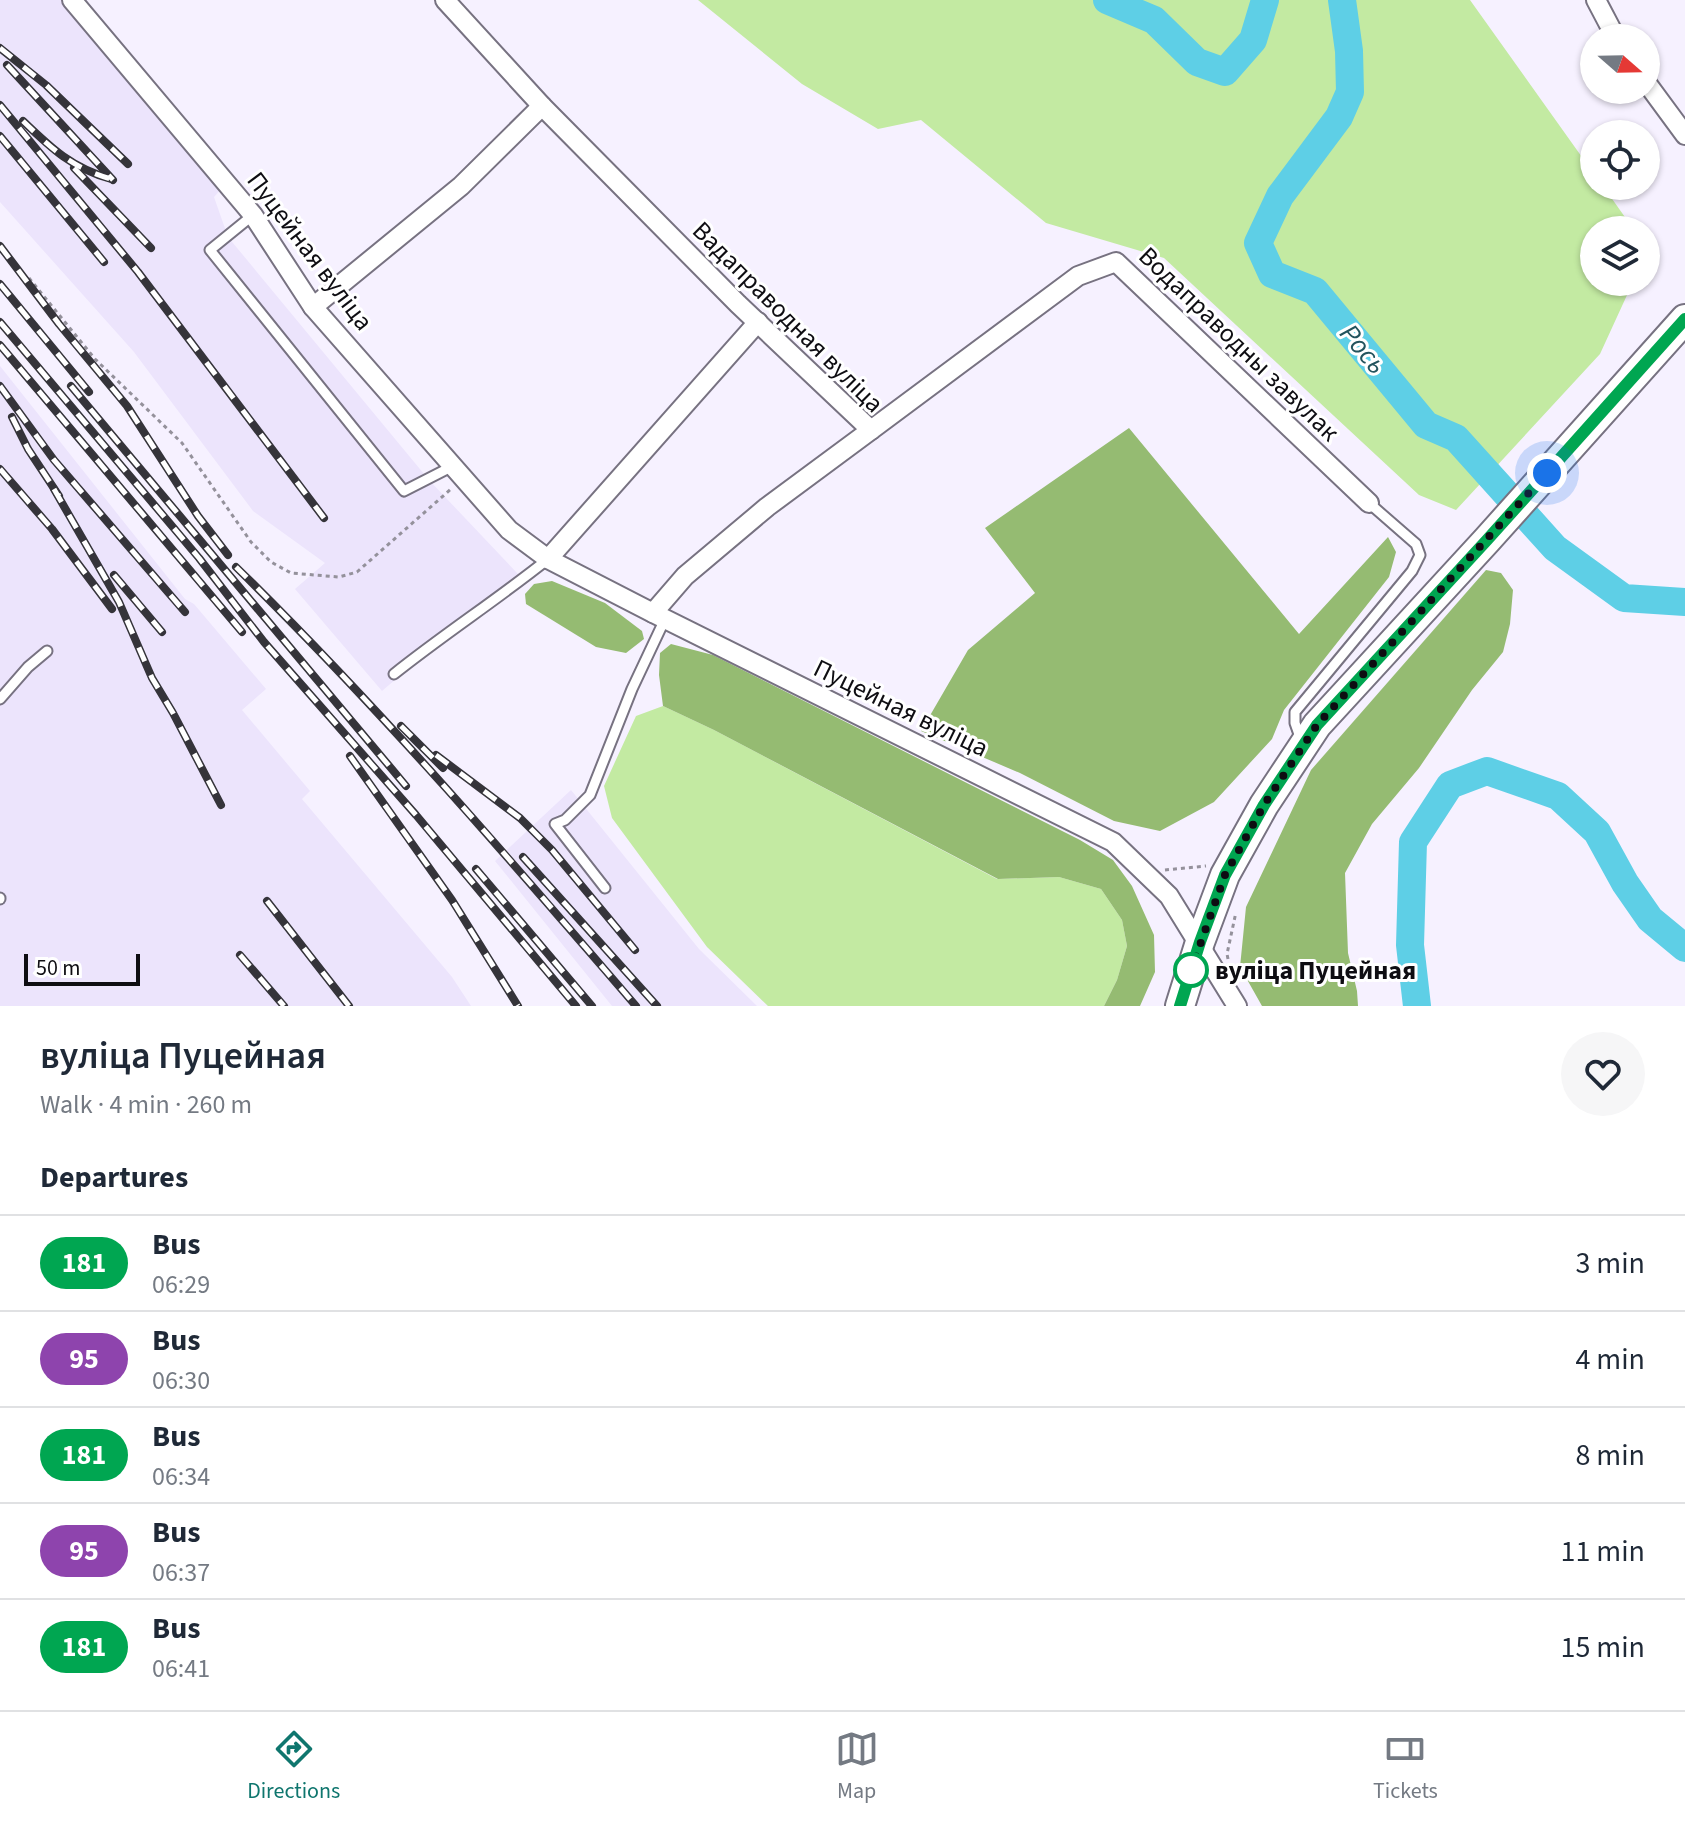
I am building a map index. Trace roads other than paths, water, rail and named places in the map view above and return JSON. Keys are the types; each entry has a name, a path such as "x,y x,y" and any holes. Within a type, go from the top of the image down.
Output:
{"main road":[{"path":"1180,1006 1225,875 1264,805 1317,725 1685,319"}],"street":[{"name":"Пуцейная вуліца","path":"72,0 253,215 313,307 509,530 548,559 1113,842 1169,896 1237,1006"},
{"name":"Вадаправодная вуліца","path":"445,0 542,106 871,430 767,507 685,576 659,616"},
{"path":"1596,0 1609,24"},
{"path":"1660,101 1685,135"},
{"path":"313,307 461,186 542,106"},
{"name":"Водаправодны завулак","path":"871,430 1078,276 1116,262 1369,503"},
{"path":"548,559 758,322"}],"lane":[{"path":"253,215 210,250 404,491 458,472"},
{"path":"1303,746 1295,723 1295,712 1412,571 1420,555 1416,544 1369,503"},
{"path":"394,674 548,559"},
{"path":"605,888 555,824 565,820 590,795 659,616"},
{"path":"0,699 47,651"},
{"path":"1167,1006 1190,973"}],"waterway":[{"name":"Рось","path":"1107,0 1154,20 1197,62 1225,72 1253,40 1265,0"},
{"name":"Рось","path":"1342,0 1349,51 1350,92 1339,117 1280,196 1258,243 1272,274 1315,291 1426,425 1456,438 1555,548 1624,598 1685,602"},
{"name":"Рось","path":"1417,1006 1410,945 1413,842 1450,785 1487,771 1558,796 1597,832 1625,883 1650,919 1685,948"}],"railway":[{"path":"0,48 46,85 128,164"},
{"path":"7,65 113,180"},
{"path":"0,105 138,272 324,518"},
{"path":"23,121 63,156 111,179"},
{"path":"0,136 104,262"},
{"path":"74,168 151,248"},
{"path":"0,246 127,406 198,516 228,555"},
{"path":"0,284 89,392"},
{"path":"0,322 199,558 264,642 416,815 576,1006"},
{"path":"0,345 242,632"},
{"path":"0,386 54,460 185,612"},
{"path":"71,386 406,786"},
{"path":"12,417 28,449 59,496"},
{"path":"0,469 52,529 112,609"},
{"path":"54,489 119,602 152,678 221,805"},
{"path":"236,567 391,727 636,1006"},
{"path":"114,575 162,632"},
{"path":"401,726 443,768"},
{"path":"436,755 520,818 552,850 635,950"},
{"path":"350,756 452,900 518,1006"},
{"path":"523,857 657,1006"},
{"path":"476,869 592,1006"},
{"path":"267,901 349,1006"},
{"path":"240,955 284,1006"}],"place":[{"name":"вуліца Пуцейная","path":"1191,970"}]}
